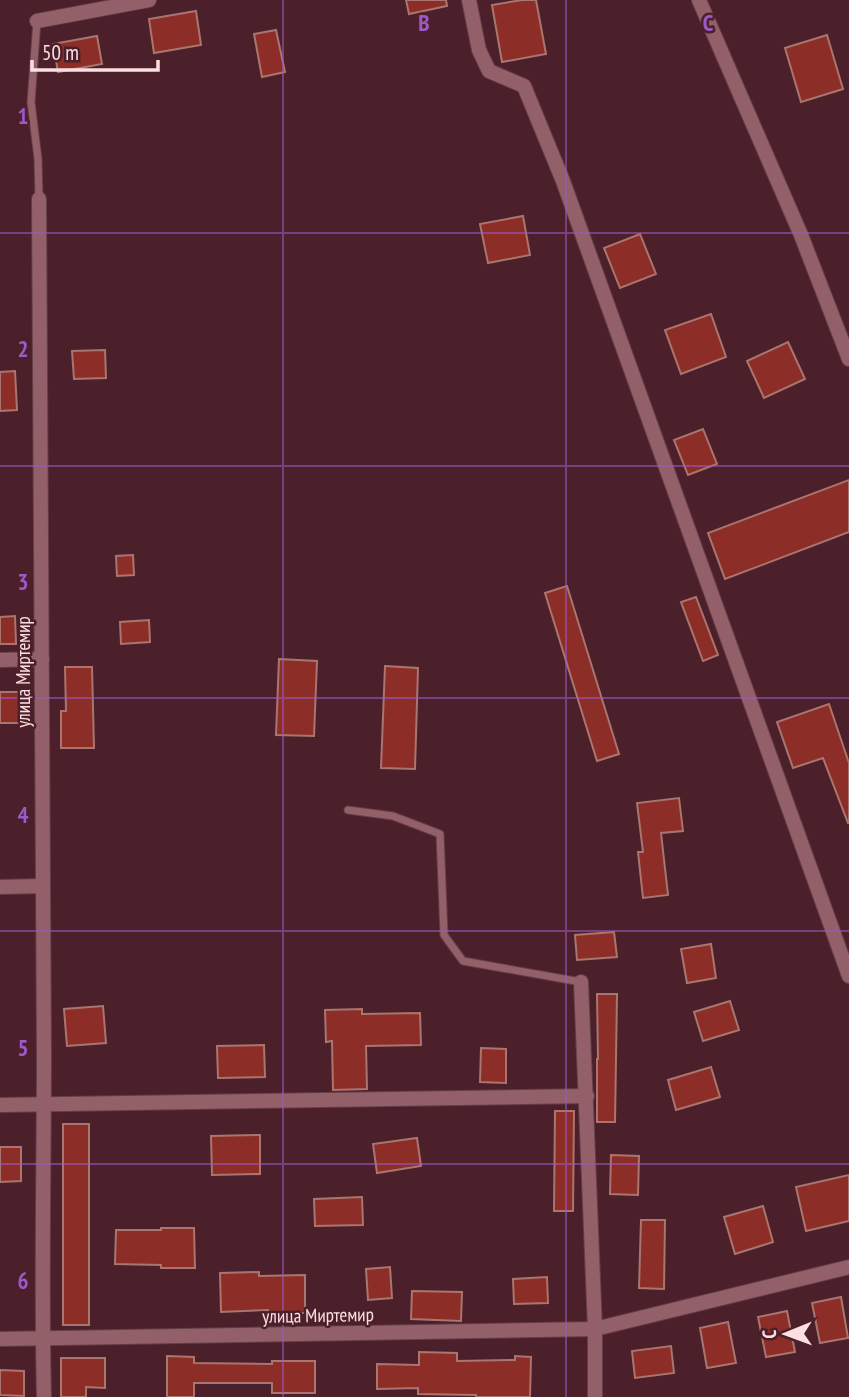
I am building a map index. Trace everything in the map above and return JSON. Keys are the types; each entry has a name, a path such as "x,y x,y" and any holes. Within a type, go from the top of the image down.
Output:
{"street":[{"path":"37,21 149,0"},
{"path":"469,0 479,50 489,71 524,86 563,181 849,976"},
{"path":"699,0 801,235 849,359"},
{"name":"улица Миртемир","path":"39,199 44,1397"},
{"path":"0,660 42,659"},
{"path":"0,887 43,887"},
{"path":"581,982 596,1329 596,1397"},
{"path":"0,1105 587,1096"},
{"name":"улица Миртемир","path":"0,1339 596,1329 849,1266"}],"lane":[{"path":"37,21 31,102 38,159 39,199"},
{"path":"348,810 393,817 440,834 444,935 463,961 581,982"}],"building":[{"path":"406,0 446,0 447,6 409,14"},
{"path":"536,0 546,54 502,62 492,5"},
{"path":"196,11 201,45 154,53 149,19"},
{"path":"276,30 285,72 262,77 254,34"},
{"path":"827,35 843,89 801,102 785,48"},
{"path":"97,36 102,64 58,72 53,44"},
{"path":"523,216 530,255 488,263 480,224"},
{"path":"640,234 656,274 620,288 604,248"},
{"path":"711,314 726,357 681,374 665,330"},
{"path":"788,342 805,379 764,398 747,361"},
{"path":"105,350 106,378 74,379 72,351"},
{"path":"15,371 17,410 0,411 0,372"},
{"path":"703,429 717,464 688,475 674,440"},
{"path":"849,480 849,532 725,579 708,533"},
{"path":"133,555 134,575 117,576 116,556"},
{"path":"567,586 619,754 597,761 545,593"},
{"path":"696,597 718,655 703,661 681,602"},
{"path":"15,616 16,644 0,644 0,617"},
{"path":"149,620 150,642 121,644 120,622"},
{"path":"279,659 317,661 314,736 276,735"},
{"path":"385,666 418,668 415,769 381,768"},
{"path":"65,667 92,667 94,748 61,748 61,711 66,711"},
{"path":"0,692 23,692 23,723 0,723"},
{"path":"829,704 849,763 849,823 823,758 793,768 777,722"},
{"path":"679,798 683,831 661,833 668,895 643,898 638,852 643,852 637,803"},
{"path":"614,932 617,957 577,960 575,935"},
{"path":"711,944 716,978 687,983 681,949"},
{"path":"597,994 617,994 615,1122 597,1122"},
{"path":"730,1001 739,1030 703,1041 694,1012"},
{"path":"103,1006 106,1043 67,1046 64,1009"},
{"path":"362,1009 362,1014 420,1013 421,1045 366,1046 367,1089 333,1090 332,1041 326,1042 325,1010"},
{"path":"264,1045 265,1077 218,1078 217,1046"},
{"path":"481,1048 506,1049 506,1083 480,1082"},
{"path":"711,1067 720,1097 676,1110 668,1080"},
{"path":"555,1111 574,1111 573,1211 554,1211"},
{"path":"63,1124 89,1124 89,1325 63,1325"},
{"path":"260,1135 260,1174 212,1175 211,1136"},
{"path":"417,1138 421,1166 377,1173 373,1144"},
{"path":"0,1147 21,1147 21,1181 0,1182"},
{"path":"611,1155 639,1156 638,1195 610,1194"},
{"path":"849,1175 849,1221 806,1231 796,1187"},
{"path":"362,1197 363,1225 315,1226 314,1199"},
{"path":"763,1206 773,1242 735,1254 724,1217"},
{"path":"641,1220 665,1220 664,1289 639,1288"},
{"path":"194,1228 195,1268 115,1264 116,1230"},
{"path":"390,1267 392,1298 368,1300 366,1269"},
{"path":"259,1272 259,1276 305,1275 305,1313 268,1313 268,1310 221,1312 220,1273"},
{"path":"547,1277 548,1303 514,1304 513,1279"},
{"path":"412,1291 462,1292 461,1321 411,1319"},
{"path":"841,1297 848,1338 820,1343 812,1303"},
{"path":"787,1311 795,1352 766,1357 758,1317"},
{"path":"728,1322 736,1363 707,1368 700,1328"},
{"path":"671,1346 674,1373 635,1378 632,1351"},
{"path":"419,1352 457,1353 457,1361 515,1360 515,1356 531,1357 530,1397 418,1394 418,1388 377,1389 377,1364 419,1365"},
{"path":"167,1356 194,1357 194,1363 272,1364 272,1361 315,1361 315,1393 272,1393 272,1383 194,1383 194,1397 167,1397"},
{"path":"61,1358 105,1358 105,1388 86,1387 86,1397 61,1397"},
{"path":"0,1370 24,1371 24,1396 0,1395"}]}
